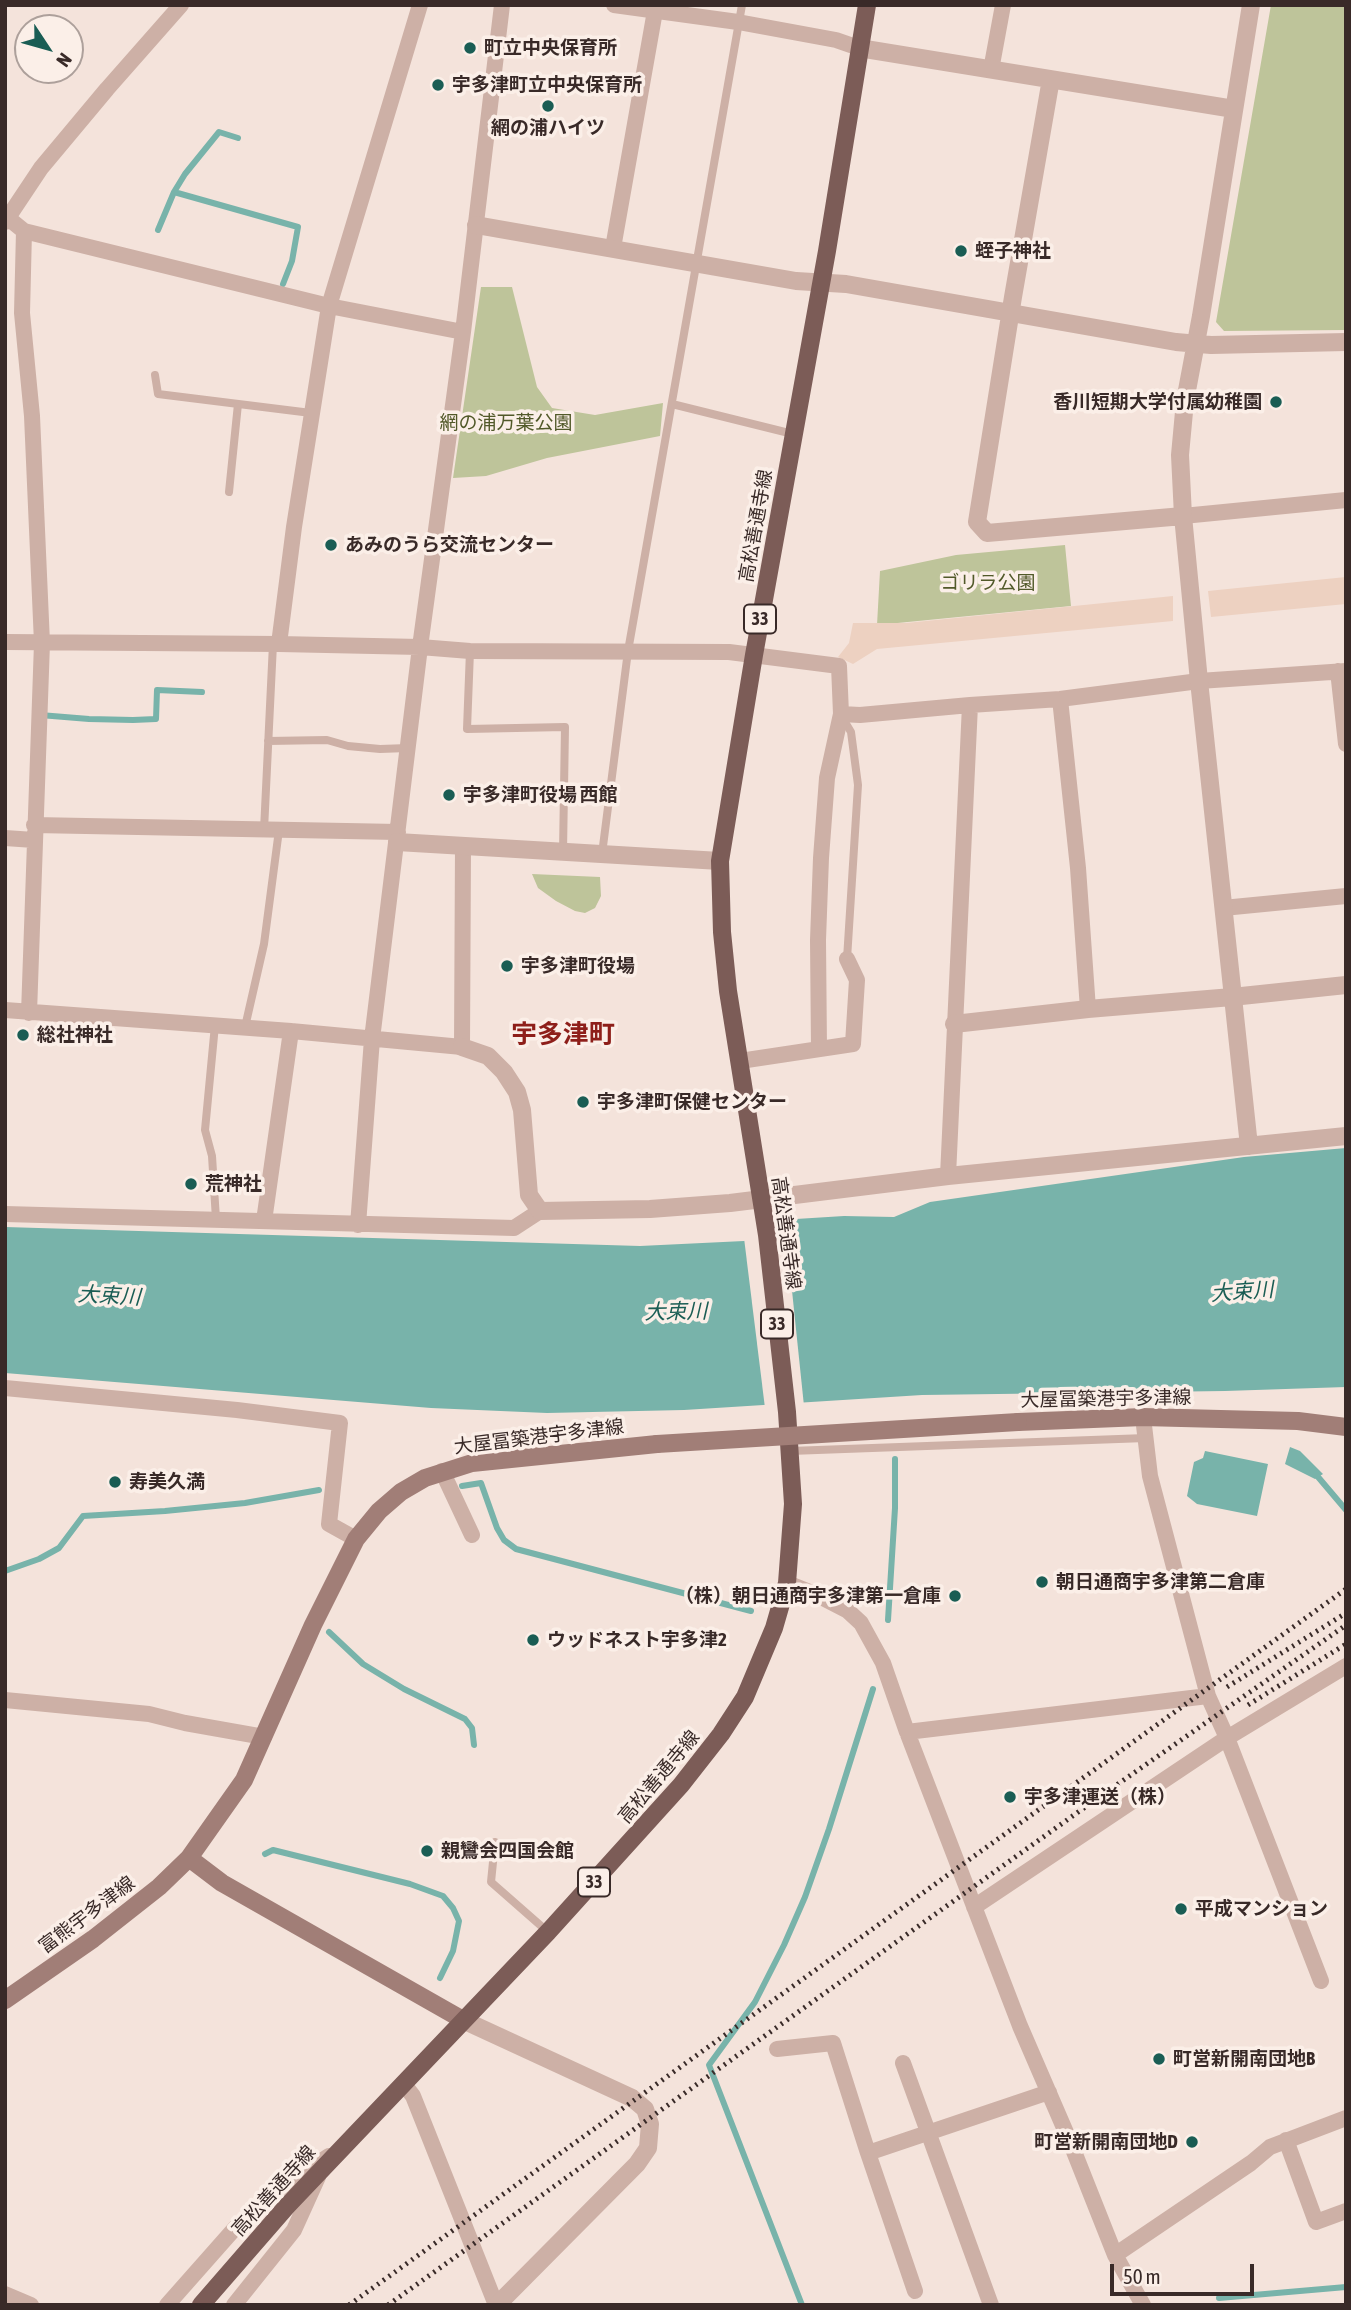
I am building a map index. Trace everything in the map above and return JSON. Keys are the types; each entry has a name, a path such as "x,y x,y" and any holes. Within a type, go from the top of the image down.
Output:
{"main road":[{"name":"高松善通寺線","path":"201,2305 320,2171 548,1932 663,1806 721,1734 745,1697 775,1628 787,1583 793,1504 790,1451 767,1235 728,991 722,932 720,861 754,655 827,251 867,5"},
{"name":"大屋冨築港宇多津線","path":"189,1858 244,1780 313,1625 356,1539 379,1511 401,1492 442,1471 472,1463 657,1444 1018,1422 1143,1417 1298,1421 1346,1427"},
{"name":"富熊宇多津線","path":"5,2000 93,1939 159,1887 189,1858"},
{"path":"189,1858 222,1883 463,2020"}],"street":[{"path":"181,5 41,168 7,220 24,231 328,306 463,331"},
{"path":"276,644 328,306 420,5"},
{"path":"358,1225 373,1039 502,5"},
{"path":"614,5 738,22 836,40 859,48 1234,109"},
{"path":"991,70 1003,5"},
{"path":"1249,1146 1199,681 1183,516 1180,455 1185,401 1251,5"},
{"path":"613,248 653,9"},
{"path":"1051,79 1010,312 977,523 988,533 1346,500"},
{"path":"476,225 796,281 820,282 1195,344 1346,342"},
{"path":"24,231 22,313 32,415 42,643 29,1013"},
{"path":"5,642 276,644 420,647 470,651 729,652 839,666 841,714 827,778 821,858 817,940 819,1049"},
{"path":"841,714 860,715 1060,699 1199,681 1342,671 1346,744"},
{"path":"1060,699 1078,868 1088,1009"},
{"path":"948,1176 970,705"},
{"path":"5,838 34,832 272,830 397,837 463,846 720,861"},
{"path":"462,1047 463,846"},
{"path":"1223,908 1346,896"},
{"path":"740,1061 852,1044 857,979 847,959"},
{"path":"954,1024 1346,985"},
{"path":"5,1010 245,1027 462,1047 488,1056 504,1072 517,1092 522,1110 529,1195 540,1211"},
{"path":"264,1221 291,1031"},
{"path":"5,1214 514,1228 540,1211 650,1209 762,1200 948,1176 1346,1136"},
{"path":"5,1388 237,1410 340,1423 329,1524 356,1539"},
{"path":"1143,1417 1150,1476 1208,1696 1227,1738 1321,1981"},
{"path":"442,1471 472,1535"},
{"path":"787,1583 848,1611 861,1623 883,1663 1020,2026 1115,2255 1143,2305"},
{"path":"974,1907 1227,1738 1346,1666"},
{"path":"907,1732 1208,1696"},
{"path":"5,1700 149,1714 264,1737"},
{"path":"403,2083 413,2096 497,2305 637,2164 648,2148 650,2124 645,2109 632,2098 463,2020"},
{"path":"777,2049 833,2043 915,2291"},
{"path":"903,2063 990,2305"},
{"path":"868,2153 1049,2092"},
{"path":"1115,2255 1251,2163 1270,2147 1346,2118"},
{"path":"1286,2140 1316,2222 1346,2211"},
{"path":"167,2305 236,2227 275,2191 346,2144"},
{"path":"234,2305 293,2230 320,2171"},
{"path":"5,2294 31,2305"}],"lane":[{"path":"601,854 628,651 742,5"},
{"path":"155,375 158,394 311,413"},
{"path":"229,492 238,404"},
{"path":"672,404 793,433"},
{"path":"245,1027 264,944 272,830 268,741 276,644"},
{"path":"470,651 467,729 565,727 563,852"},
{"path":"841,714 851,732 858,785 847,959"},
{"path":"268,741 327,740 348,746 408,748"},
{"path":"215,1025 205,1130 212,1156 216,1219"},
{"path":"790,1451 1146,1438"},
{"path":"495,1842 491,1882 548,1932"}],"green space":[{"path":"1271,5 1346,5 1346,330 1224,331 1216,322"},
{"name":"網の浦万葉公園","path":"481,287 512,287 537,387 552,408 595,415 663,403 660,436 547,458 486,476 453,478"},
{"name":"ゴリラ公園","path":"1065,545 1071,606 877,625 880,571 956,555"},
{"path":"532,874 600,877 601,896 595,908 585,913 575,911 538,888"}],"shaded area":[{"path":"1346,577 1346,604 1211,617 1208,591"},
{"path":"1173,596 1173,621 877,649 853,664 838,657 849,643 853,623 906,623"}],"water":[{"name":"大束川","path":"1346,1148 1346,1387 922,1395 684,1410 547,1413 431,1408 5,1373 5,1227 640,1246 744,1241 788,1234 791,1222 796,1219 894,1217 930,1202 1244,1157"},
{"path":"1290,1447 1300,1451 1323,1474 1315,1479 1285,1464"},
{"path":"1205,1451 1268,1464 1257,1516 1197,1504 1187,1496 1194,1462 1203,1458"}],"pier":[{"path":"786,1233 804,1406 765,1408 744,1238"}],"waterway":[{"path":"174,192 219,132 238,138"},
{"path":"158,230 174,192 298,227 292,261 283,284"},
{"path":"40,715 89,719 156,719 157,690 202,692"},
{"path":"888,1620 895,1508 895,1459"},
{"path":"1313,1471 1346,1510"},
{"path":"462,1486 481,1483 497,1528 504,1540 516,1549 751,1611"},
{"path":"5,1571 39,1559 59,1548 83,1516 245,1503 319,1490"},
{"path":"329,1632 363,1664 404,1689 465,1719 472,1728 474,1745"},
{"path":"802,2305 709,2065 755,2002 805,1897 873,1689"},
{"path":"265,1854 273,1850 410,1884 443,1896 459,1921 453,1951 440,1978"},
{"path":"1219,2298 1346,2287"}],"railway":[{"path":"349,2305 1346,1589"},
{"path":"1227,1687 1346,1613"},
{"path":"388,2305 1095,1800 1346,1625"},
{"path":"1248,1705 1346,1644"}],"place":[{"name":"町立中央保育所","path":"470,48"},
{"name":"宇多津町立中央保育所","path":"438,85"},
{"name":"網の浦ハイツ","path":"548,106"},
{"name":"蛭子神社","path":"961,251"},
{"name":"香川短期大学付属幼稚園","path":"1276,402"},
{"name":"あみのうら交流センター","path":"331,545"},
{"name":"宇多津町役場 西館","path":"449,795"},
{"name":"宇多津町役場","path":"507,966"},
{"name":"総社神社","path":"23,1035"},
{"name":"宇多津町保健センター","path":"583,1102"},
{"name":"荒神社","path":"191,1184"},
{"name":"寿美久満","path":"115,1482"},
{"name":"朝日通商宇多津第二倉庫","path":"1042,1582"},
{"name":"（株）朝日通商宇多津第一倉庫","path":"955,1596"},
{"name":"ウッドネスト宇多津2","path":"533,1640"},
{"name":"宇多津運送（株）","path":"1010,1797"},
{"name":"親鸞会四国会館","path":"427,1851"},
{"name":"平成マンション","path":"1181,1909"},
{"name":"町営新開南団地B","path":"1159,2059"},
{"name":"町営新開南団地D","path":"1192,2142"}],"district":[{"name":"宇多津町","path":"563,1035"}]}
